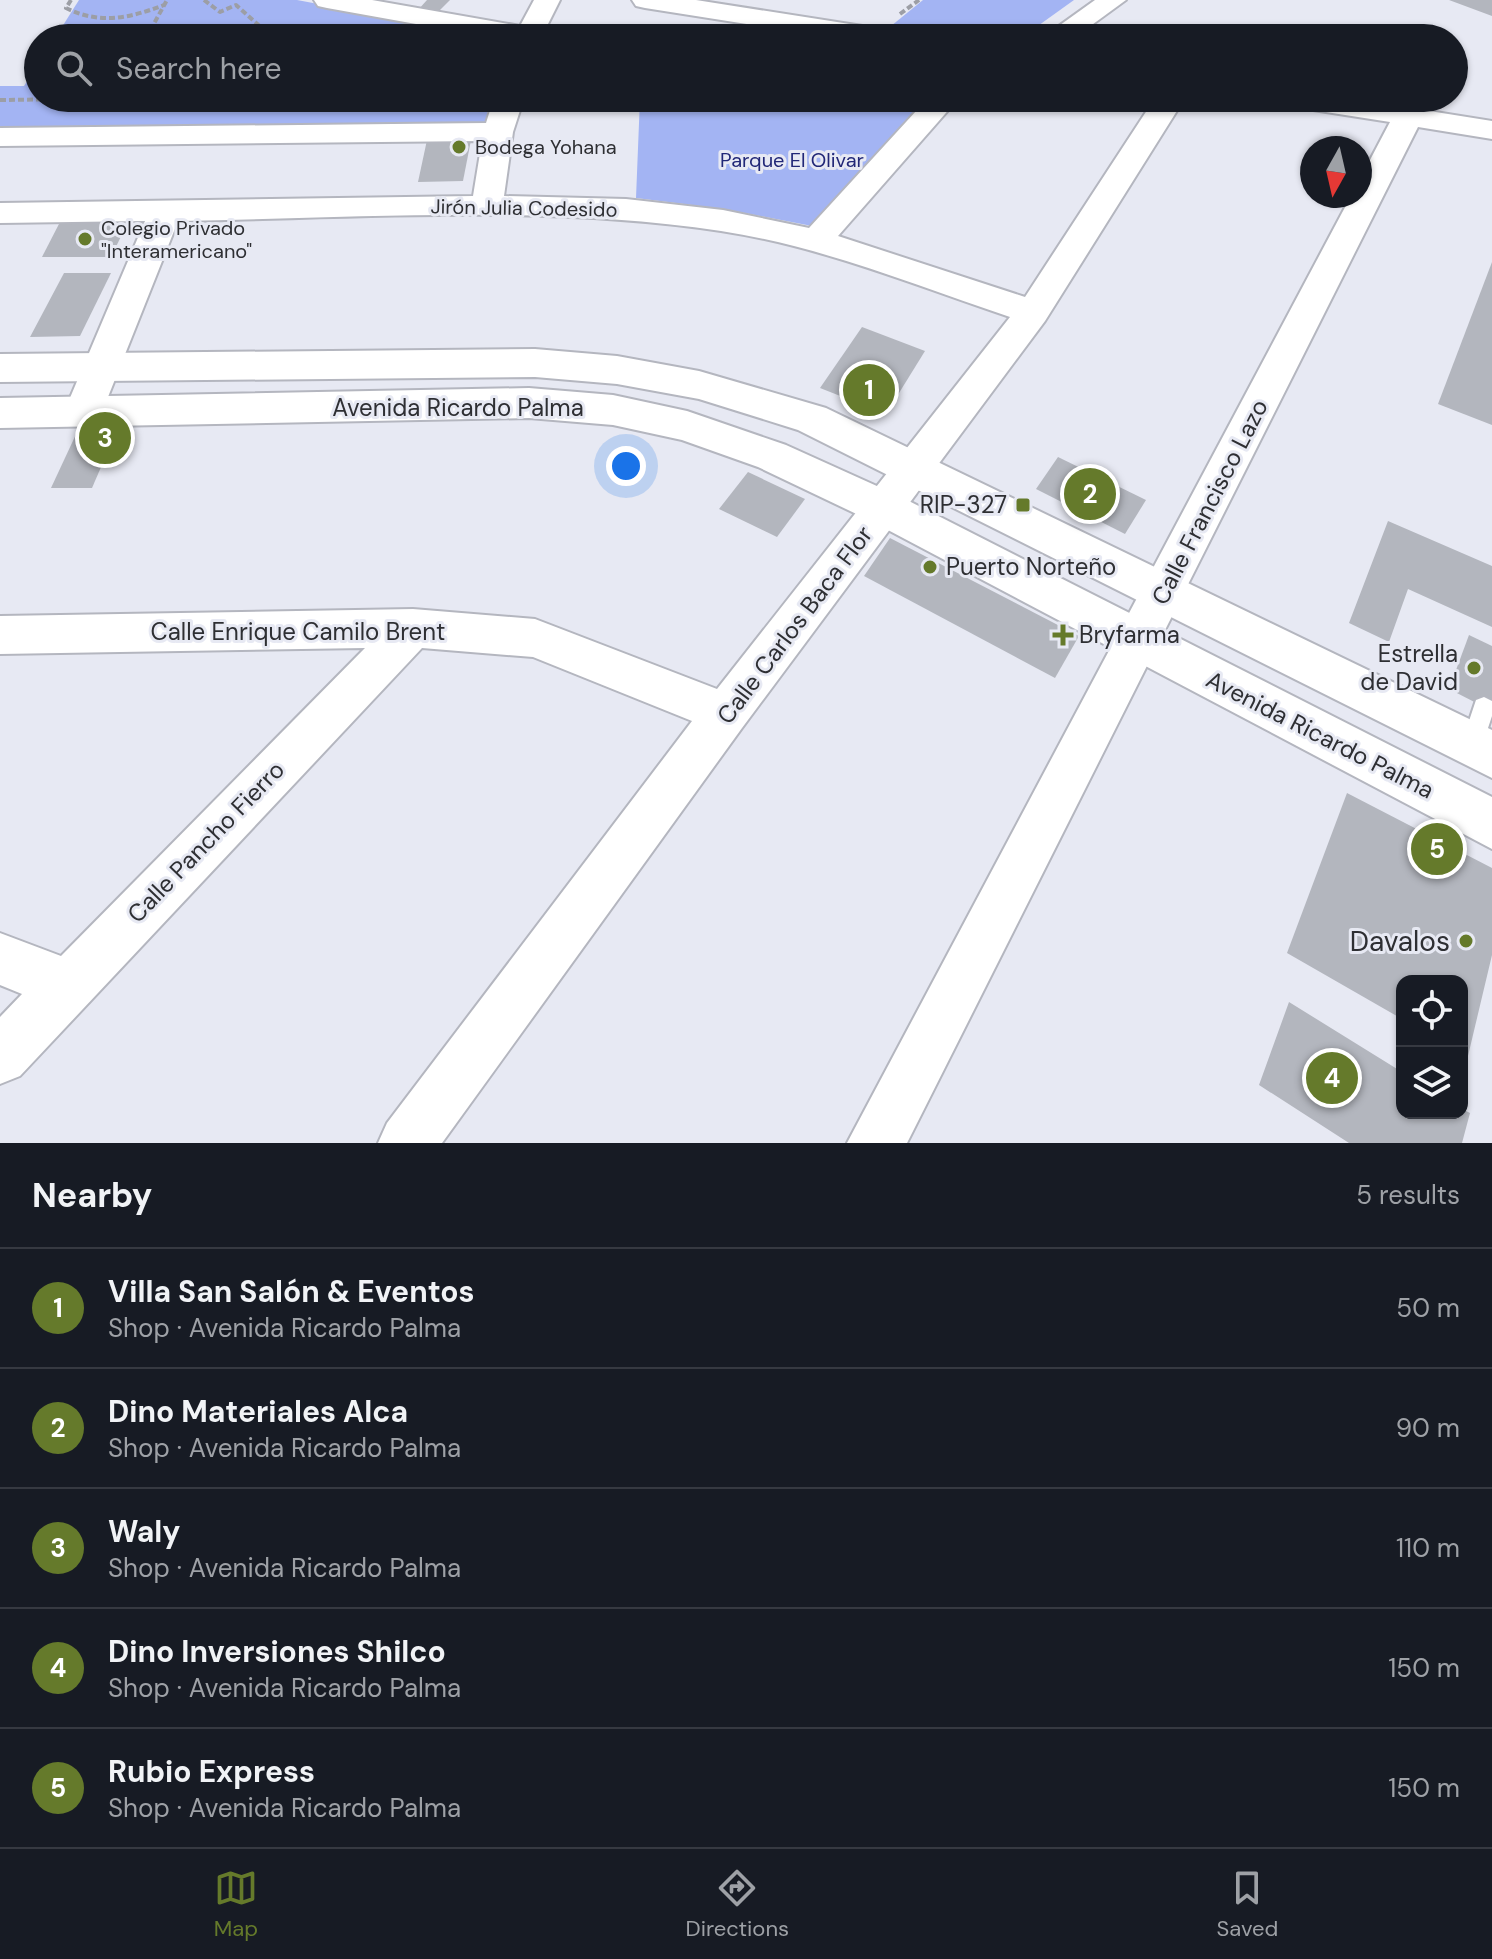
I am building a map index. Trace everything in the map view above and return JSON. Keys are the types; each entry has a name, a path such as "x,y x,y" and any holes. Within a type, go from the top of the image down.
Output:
{"main road":[{"name":"Avenida Ricardo Palma","path":"0,368 535,363 617,370 699,385 812,419 1163,593 1483,735"},
{"name":"Avenida Ricardo Palma","path":"0,413 529,403 613,410 687,426 758,451 884,508 1492,824"}],"street":[{"path":"327,0 457,24"},
{"path":"534,24 547,0"},
{"path":"645,0 798,24"},
{"path":"1077,24 1113,0"},
{"path":"487,206 498,132 504,112"},
{"path":"816,240 931,112"},
{"name":"Calle Carlos Baca Flor","path":"407,1143 726,713 1033,312 1161,112"},
{"path":"1389,112 1492,130"},
{"name":"Calle Francisco Lazo","path":"876,1143 1409,115"},
{"path":"0,137 498,132"},
{"name":"Jirón Julia Codesido","path":"0,213 487,206 626,209 735,223 816,240 1033,312"},
{"path":"83,412 165,212"},
{"name":"Calle Enrique Camilo Brent","path":"0,635 413,628 535,638 726,713"},
{"name":"Calle Pancho Fierro","path":"0,1056 413,628"},
{"path":"0,959 68,985"}],"path":[{"path":"71,0 66,8 82,18 129,19 164,5"},
{"path":"154,24 167,0"},
{"path":"204,0 220,12 236,5 257,24"},
{"path":"0,100 24,100"}],"green space":[{"path":"79,0 297,0 425,24 64,24"},
{"path":"923,0 1074,0 1041,24 893,24"},
{"path":"0,86 24,86 24,112 488,112 484,128 0,135"},
{"name":"Parque El Olivar","path":"639,112 930,112 812,226 724,209 636,198"}],"building":[{"path":"427,0 450,0 437,13 418,10"},
{"path":"1449,0 1492,0 1492,16"},
{"path":"427,140 471,140 463,181 418,182"},
{"name":"Colegio Privado \"Interamericano\"","path":"60,222 128,222 111,257 42,257"},
{"path":"1492,262 1492,425 1438,404"},
{"path":"64,273 111,273 80,336 30,337"},
{"path":"862,327 925,351 886,414 820,388"},
{"path":"78,430 117,430 92,488 51,488"},
{"path":"1058,457 1146,500 1125,534 1036,489"},
{"path":"748,472 805,499 777,537 719,509"},
{"path":"1388,521 1492,566 1492,627 1408,589 1389,642 1349,623"},
{"path":"890,538 1079,636 1055,678 864,576"},
{"name":"Estrella de David","path":"1469,635 1492,646 1492,711 1449,689"},
{"path":"1347,793 1492,868 1492,955 1468,1056 1468,975 1396,975 1396,1016 1287,953"},
{"path":"1289,1002 1396,1068 1396,1119 1468,1119 1470,1113 1462,1143 1349,1143 1259,1085"}],"place":[{"name":"Bodega Yohana","path":"459,147"},
{"name":"Colegio Privado \"Interamericano\"","path":"85,239"},
{"name":"Villa San Salón & Eventos","path":"869,390"},
{"name":"Waly","path":"105,438"},
{"name":"Dino Materiales Alca","path":"1090,494"},
{"name":"RIP-327","path":"1023,505"},
{"name":"Puerto Norteño","path":"930,567"},
{"name":"Bryfarma","path":"1063,635"},
{"name":"Estrella de David","path":"1474,668"},
{"name":"Rubio Express","path":"1437,849"},
{"name":"Davalos","path":"1466,941"},
{"name":"Dino Inversiones Shilco","path":"1332,1078"}]}
